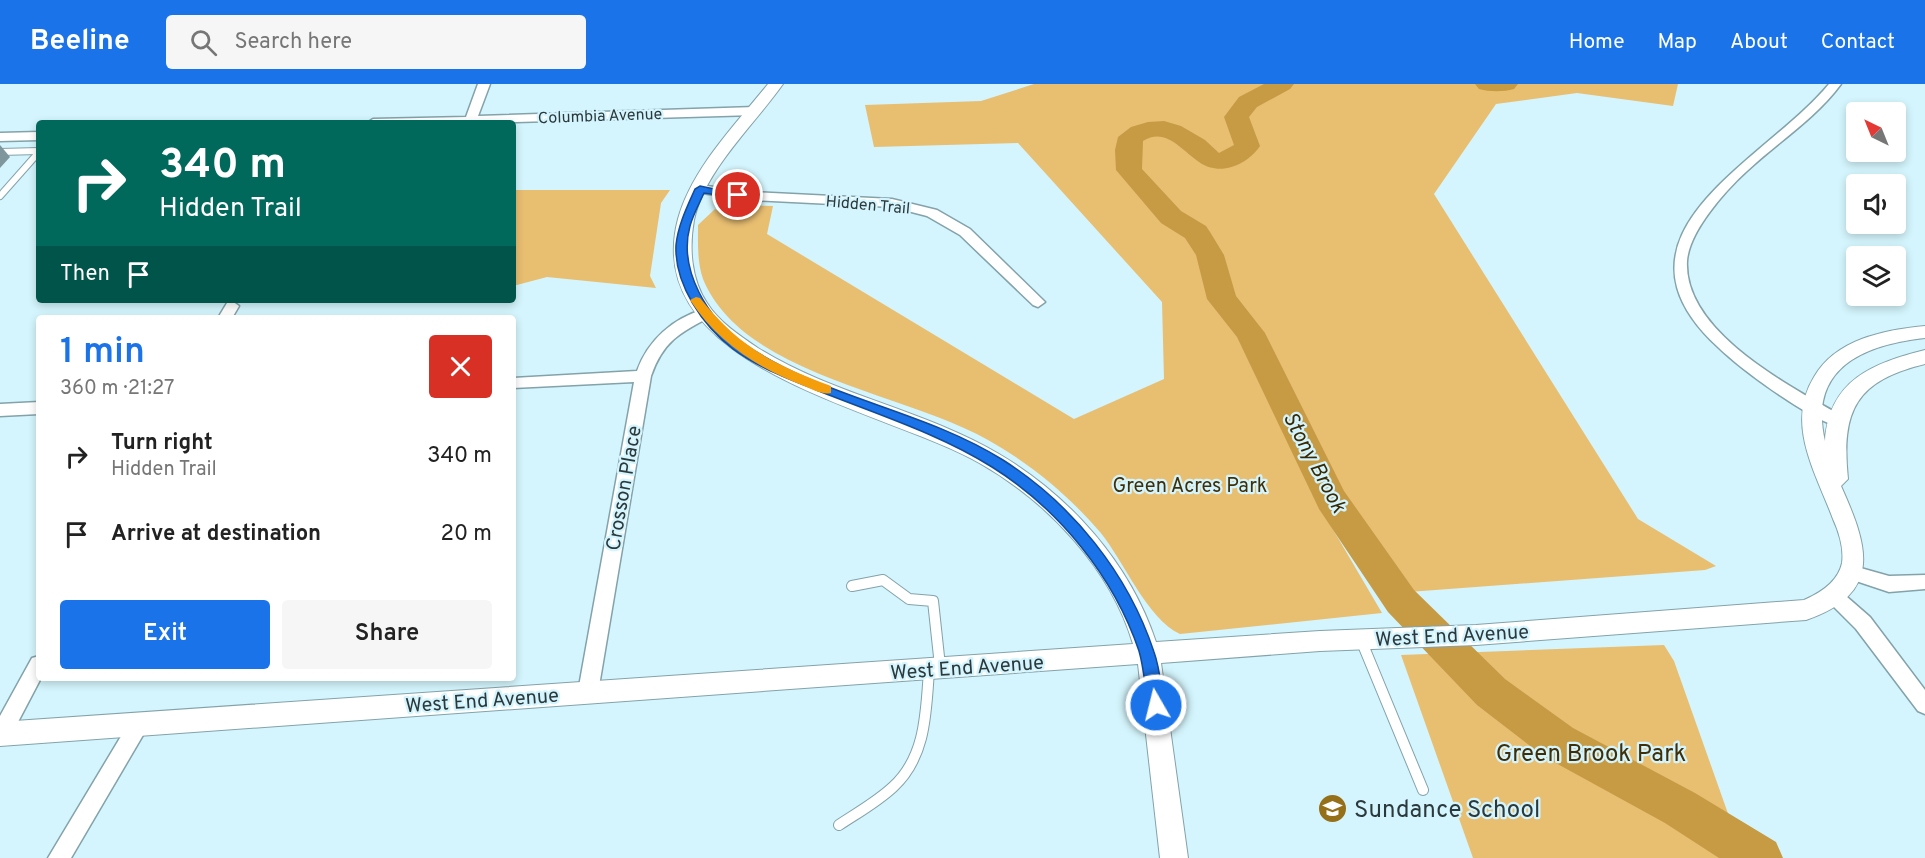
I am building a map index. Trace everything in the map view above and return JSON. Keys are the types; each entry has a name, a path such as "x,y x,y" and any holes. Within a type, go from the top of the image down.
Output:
{"street":[{"path":"471,120 484,84"},
{"path":"776,84 700,189 687,216 682,247 687,281 705,314 737,345 773,368 958,442 1028,484 1065,518 1098,558 1132,613 1148,654 1174,858"},
{"path":"1835,84 1728,184 1691,231 1680,261 1682,279 1688,298 1709,328 1756,371 1836,420"},
{"name":"Columbia Avenue","path":"471,120 755,111"},
{"path":"0,137 36,136"},
{"name":"Hidden Trail","path":"700,189 750,196 892,203 926,211 942,217 965,232 1038,302"},
{"name":"Crosson Place","path":"588,692 642,376 649,355 658,342 681,326 705,314"},
{"path":"1925,332 1885,338 1851,351 1834,364 1822,378 1811,405 1814,438 1851,539 1853,563 1850,572 1833,596 1863,623 1925,705"},
{"path":"1840,506 1833,451 1836,420 1852,392 1866,379 1893,365 1925,357"},
{"path":"516,383 642,376"},
{"path":"0,410 36,408"},
{"path":"1850,572 1889,584 1925,582"},
{"name":"West End Avenue","path":"0,734 1361,639 1414,638 1790,612 1818,605 1833,596"},
{"path":"0,734 36,669"},
{"path":"59,858 139,724"}],"lane":[{"path":"0,152 36,152"},
{"path":"0,196 36,155"},
{"path":"839,825 894,786 916,753 926,724 935,670 933,601 909,599 883,580 852,586"},
{"path":"1361,639 1423,790"}],"green space":[{"name":"Green Acres Park","path":"1034,84 1678,84 1673,106 1577,93 1496,104 1434,194 1638,519 1716,566 1705,570 1395,593 1317,491 1311,492 1382,613 1180,634 1157,616 1109,544 1088,518 1048,481 1019,459 954,423 829,378 789,360 753,338 723,312 703,279 698,252 698,225 715,209 728,217 729,205 773,206 767,234 1074,419 1164,379 1162,302 1018,143 874,147 865,105 981,101"},
{"path":"516,190 670,190 661,203 650,276 656,288 547,277 516,285"},
{"name":"Green Brook Park","path":"1664,645 1674,661 1731,822 1767,858 1473,858 1401,655"}],"waterway":[{"name":"Stony Brook","path":"1282,84 1248,102 1236,117 1247,146 1236,156 1226,160 1215,160 1208,157 1196,145 1172,131 1148,129 1131,137 1128,150 1129,170 1171,217 1196,232 1210,255 1222,299 1250,333 1331,499 1401,601 1491,692 1558,742 1680,808 1760,858"},
{"name":"Stony Brook","path":"1487,84 1506,84"}],"slow traffic":[{"path":"696,300 717,328 748,353 788,375 826,389"}],"place":[{"name":"Sundance School","path":"1333,809"}],"route":[{"path":"738,195 700,189 684,226 682,247 687,281 697,302 710,320 737,345 773,368 917,424 977,451 1028,484 1053,505 1089,544 1110,574 1132,613 1148,654 1156,705"}]}
